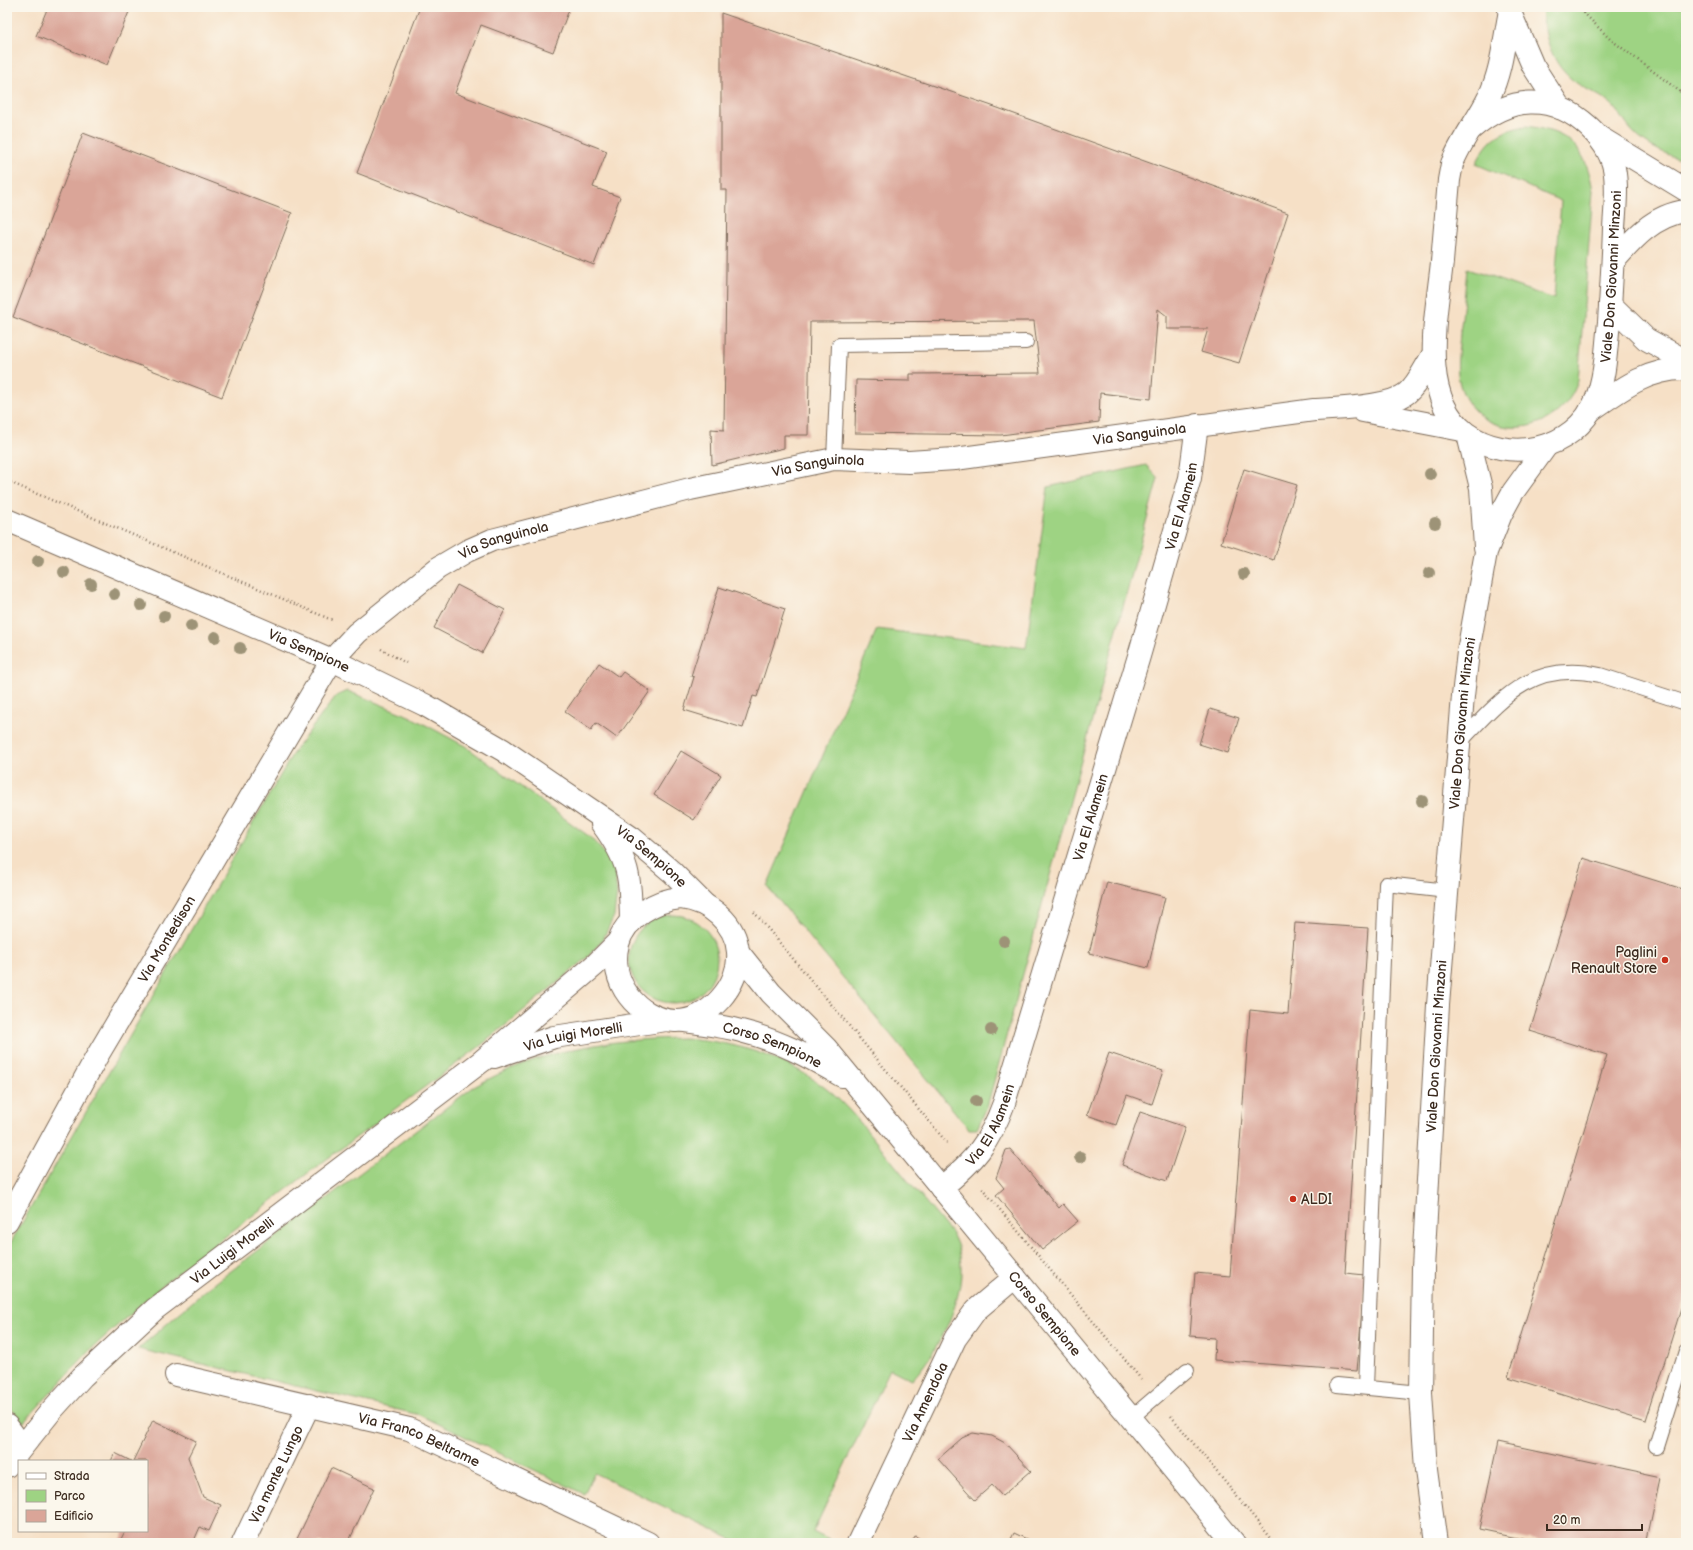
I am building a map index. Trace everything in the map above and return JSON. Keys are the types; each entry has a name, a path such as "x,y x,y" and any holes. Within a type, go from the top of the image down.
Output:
{"street":[{"name":"Viale Don Giovanni Minzoni","path":"1509,9 1533,66 1560,108"},
{"name":"Viale Don Giovanni Minzoni","path":"1471,128 1490,114 1511,105 1534,102 1560,108 1578,118 1599,138 1611,160 1615,175 1613,262 1610,304 1604,372 1599,392 1590,411 1566,435 1547,445 1526,450 1506,449 1488,445 1465,432 1451,416 1443,400 1435,377 1433,355 1449,180 1452,164 1456,153 1494,85 1502,58 1509,9"},
{"path":"1599,138 1686,190"},
{"path":"1613,262 1632,241 1647,228 1663,218 1686,211"},
{"path":"1610,304 1646,339 1686,360"},
{"name":"Via Sanguinola","path":"332,660 357,633 438,568 454,557 479,545 532,528 682,491 834,459 910,462 955,459 1197,425 1314,410 1350,408 1388,401 1402,396 1412,388 1433,355"},
{"path":"1590,411 1621,389 1640,379 1663,371 1686,369"},
{"name":"Via Sanguinola","path":"1350,408 1465,432"},
{"name":"Via El Alamein","path":"941,1188 979,1154 992,1134 1004,1103 1137,663 1184,500 1194,461 1197,425"},
{"name":"Viale Don Giovanni Minzoni","path":"1465,432 1481,488 1486,552"},
{"name":"Viale Don Giovanni Minzoni","path":"1436,1543 1426,1470 1421,1393 1421,1314 1426,1196 1447,891 1468,652 1486,552 1501,514 1513,492 1547,445"},
{"name":"Via Sempione","path":"7,520 332,660 387,685 466,727 632,838 654,856 704,904"},
{"name":"Via Montedison","path":"7,1221 96,1058 332,660"},
{"name":"Via Sempione","path":"594,814 615,842 627,865 630,888 631,922"},
{"path":"681,898 704,904 720,916 729,926 736,939 738,953 735,974 719,1000 703,1014 694,1018 674,1020 646,1012 632,1001 619,977 616,956 618,942 631,922 648,909 663,901 681,898"},
{"name":"Via Luigi Morelli","path":"7,1466 22,1446 82,1377 155,1309 482,1061 595,965 618,942"},
{"name":"Corso Sempione","path":"738,953 771,993 826,1048 1234,1543"},
{"name":"Corso Sempione","path":"674,1020 741,1030 765,1038 814,1059 855,1084"},
{"name":"Via Luigi Morelli","path":"482,1061 554,1037 674,1020"},
{"name":"Via Amendola","path":"858,1543 955,1339 976,1310 1015,1278"},
{"name":"Via Franco Beltrame","path":"176,1375 409,1429 648,1543"},
{"name":"Via monte Lungo","path":"243,1543 309,1405"},
{"path":"7,1426 22,1446"}],"lane":[{"path":"834,459 839,345 1026,342"},
{"path":"1459,743 1514,689 1534,679 1564,671 1587,672 1600,675 1686,703"},
{"path":"1366,1387 1386,884 1447,891"},
{"path":"1656,1448 1686,1351"},
{"path":"1131,1418 1187,1370"},
{"path":"1337,1385 1421,1393"}],"path":[{"path":"1578,7 1610,39 1686,96"},
{"path":"7,481 334,620"},
{"path":"988,1196 1140,1378"},
{"path":"1178,1425 1274,1543"}],"green space":[{"path":"1542,7 1686,7 1686,162 1658,150 1645,142 1630,128 1610,103 1569,77 1556,60 1547,40"},
{"path":"1526,126 1554,132 1573,144 1586,163 1593,191 1578,381 1568,400 1554,415 1537,424 1519,427 1500,425 1483,418 1469,404 1460,385 1458,366 1467,269 1554,299 1561,201 1476,164 1485,148 1495,138 1508,131"},
{"path":"1146,465 1158,478 987,1107 977,1129 969,1129 767,886 877,629 1026,648 1048,487"},
{"path":"348,691 409,716 465,746 590,837 609,858 614,869 617,892 614,916 603,939 586,959 479,1047 312,1170 166,1282 90,1350 23,1423 7,1403 7,1249 295,750 336,696"},
{"path":"673,915 690,918 698,922 710,934 714,942 717,959 714,976 710,984 698,996 690,1000 673,1003 656,1000 648,996 636,984 632,976 629,959 632,942 636,934 648,922 656,918"},
{"path":"685,1038 722,1043 758,1052 809,1076 824,1087 833,1094 857,1119 944,1224 952,1234 959,1251 961,1270 959,1290 945,1330 924,1366 912,1380 890,1369 813,1532 835,1543 740,1543 594,1473 584,1494 420,1415 138,1349 206,1290 472,1088 523,1064 549,1055 602,1044"}],"building":[{"path":"48,7 131,7 107,65 36,36"},
{"path":"420,7 570,7 553,52 481,25 455,93 607,151 593,187 620,197 594,265 357,173"},
{"path":"721,13 995,107 1288,213 1239,363 1201,352 1208,329 1167,329 1167,316 1158,309 1151,399 1100,393 1099,422 1001,435 855,433 856,380 910,381 910,374 1040,373 1034,321 810,322 808,435 784,435 784,448 712,465 711,429 724,430 727,190 721,190"},
{"path":"83,133 292,213 222,397 13,317"},
{"path":"1244,469 1297,485 1274,560 1221,543"},
{"path":"457,585 505,610 482,653 434,628"},
{"path":"719,587 785,609 757,697 753,696 743,728 684,710 694,677 691,676"},
{"path":"599,663 619,677 623,672 650,691 617,738 596,723 591,730 565,712"},
{"path":"1210,709 1239,718 1228,753 1199,744"},
{"path":"681,751 721,775 694,820 654,795"},
{"path":"1583,858 1686,890 1686,1293 1646,1420 1508,1377 1607,1055 1530,1031"},
{"path":"1107,882 1165,897 1148,968 1089,953"},
{"name":"ALDI","path":"1295,923 1368,928 1345,1273 1365,1275 1357,1371 1214,1360 1215,1338 1190,1336 1195,1273 1230,1276 1250,1010 1288,1014"},
{"path":"1109,1053 1163,1071 1152,1104 1127,1095 1116,1125 1087,1115"},
{"path":"1140,1112 1185,1127 1167,1181 1122,1165"},
{"path":"1010,1149 1059,1208 1063,1204 1078,1221 1042,1250 996,1195 1004,1188 996,1178 1006,1150"},
{"path":"153,1420 196,1441 188,1457 203,1497 221,1505 209,1531 200,1527 193,1543 123,1543 121,1539 124,1532 148,1532 148,1460 133,1460"},
{"path":"973,1433 992,1436 1005,1443 1031,1471 1002,1496 992,1485 975,1500 938,1459 962,1438"},
{"path":"1498,1442 1661,1477 1647,1543 1544,1543 1479,1529"},
{"path":"115,1453 129,1460 112,1460"},
{"path":"331,1468 374,1488 348,1543 295,1543"},
{"path":"1014,1533 1035,1543 1009,1543"},
{"path":"915,1536 928,1543 911,1543"}],"place":[{"name":"Paglini Renault Store","path":"1665,960"},
{"name":"ALDI","path":"1293,1199"}]}
